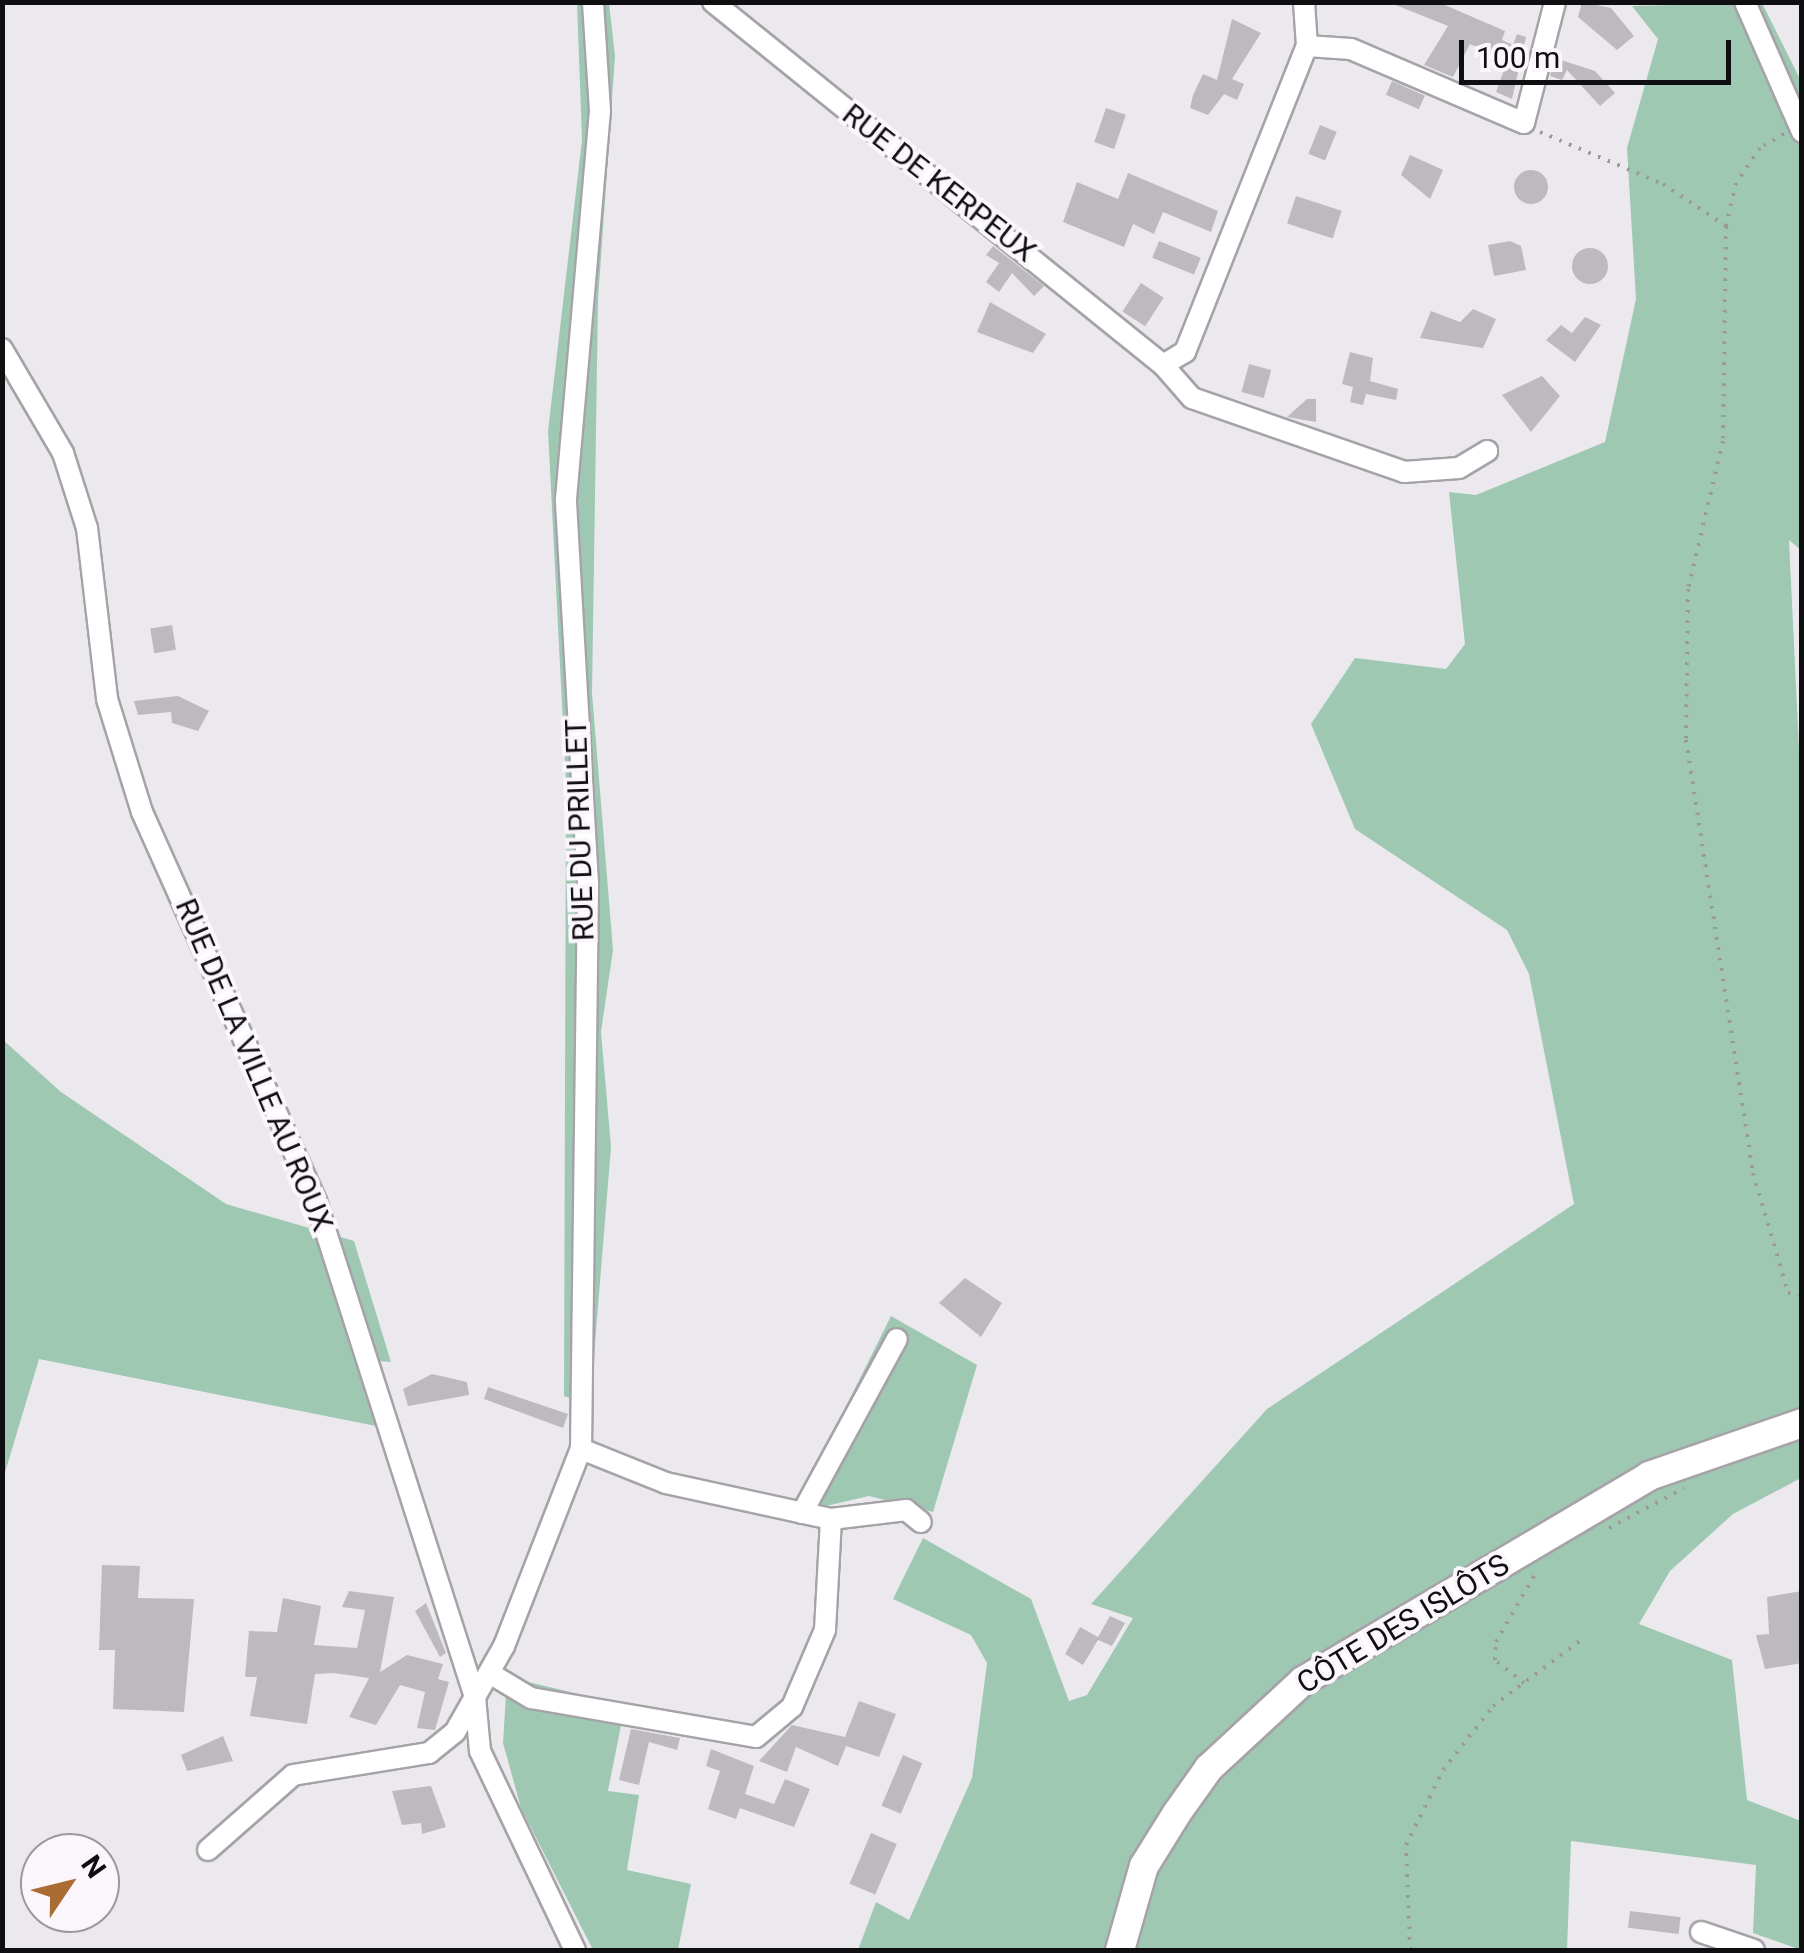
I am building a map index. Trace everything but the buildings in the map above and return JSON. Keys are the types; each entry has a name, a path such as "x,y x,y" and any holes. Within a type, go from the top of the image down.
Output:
{"street":[{"name":"RUE DU PRILLET","path":"208,1850 294,1776 429,1753 490,1674 581,1449 588,884 566,499 600,111 593,2"},
{"name":"RUE DE KERPEUX","path":"713,2 1162,365 1192,398 1404,472 1459,468 1487,451"},
{"path":"1162,365 1185,352 1307,46 1304,2"},
{"path":"1307,46 1351,48 1524,124 1554,2"},
{"path":"1745,2 1800,129"},
{"name":"RUE DE LA VILLE AU ROUX","path":"2,349 63,454 88,528 107,700 142,812 316,1201 475,1697 480,1751 511,1831 575,1950"},
{"path":"802,1513 896,1339"},
{"name":"CÔTE DES ISLÔTS","path":"1120,1950 1144,1866 1178,1813 1209,1768 1303,1681 1648,1476 1802,1423"},
{"path":"581,1449 666,1483 802,1513 831,1518 906,1510 921,1522"},
{"path":"490,1674 532,1698 756,1737 792,1707 825,1630 831,1518"},
{"path":"1700,1932 1754,1950"}],"path":[{"path":"1524,124 1663,184 1726,226"},
{"path":"1800,129 1760,148 1736,183 1726,226 1722,441 1688,589 1686,740 1753,1173 1788,1293 1802,1294"},
{"path":"1594,1534 1662,1507 1690,1482"},
{"path":"1524,1682 1495,1660 1496,1642 1548,1558"},
{"path":"1410,1950 1406,1845 1443,1770 1524,1682 1580,1641"}],"green space":[{"path":"577,3 609,3 615,56 598,300 592,693 613,950 601,1032 611,1147 590,1405 564,1396 566,782 548,431 582,140"},
{"path":"1762,3 1802,83 1801,550 1789,540 1802,812 1801,1478 1733,1514 1670,1571 1639,1624 1732,1660 1747,1800 1801,1821 1801,1950 1753,1933 1756,1865 1571,1841 1567,1950 858,1950 876,1902 909,1920 972,1778 987,1663 971,1635 893,1599 923,1538 1031,1599 1069,1701 1087,1695 1133,1618 1091,1604 1267,1409 1574,1204 1529,974 1507,930 1355,829 1311,724 1355,658 1446,669 1465,644 1449,492 1476,495 1605,442 1636,299 1627,148 1658,39 1632,6"},
{"path":"2,1039 61,1092 226,1204 354,1241 391,1362 363,1360 376,1426 39,1359 3,1479"},
{"path":"891,1316 977,1365 933,1512 869,1496 826,1506 826,1531 790,1519"},
{"path":"507,1677 625,1705 608,1791 639,1795 627,1870 691,1884 678,1950 593,1950 521,1808 503,1743"}]}
